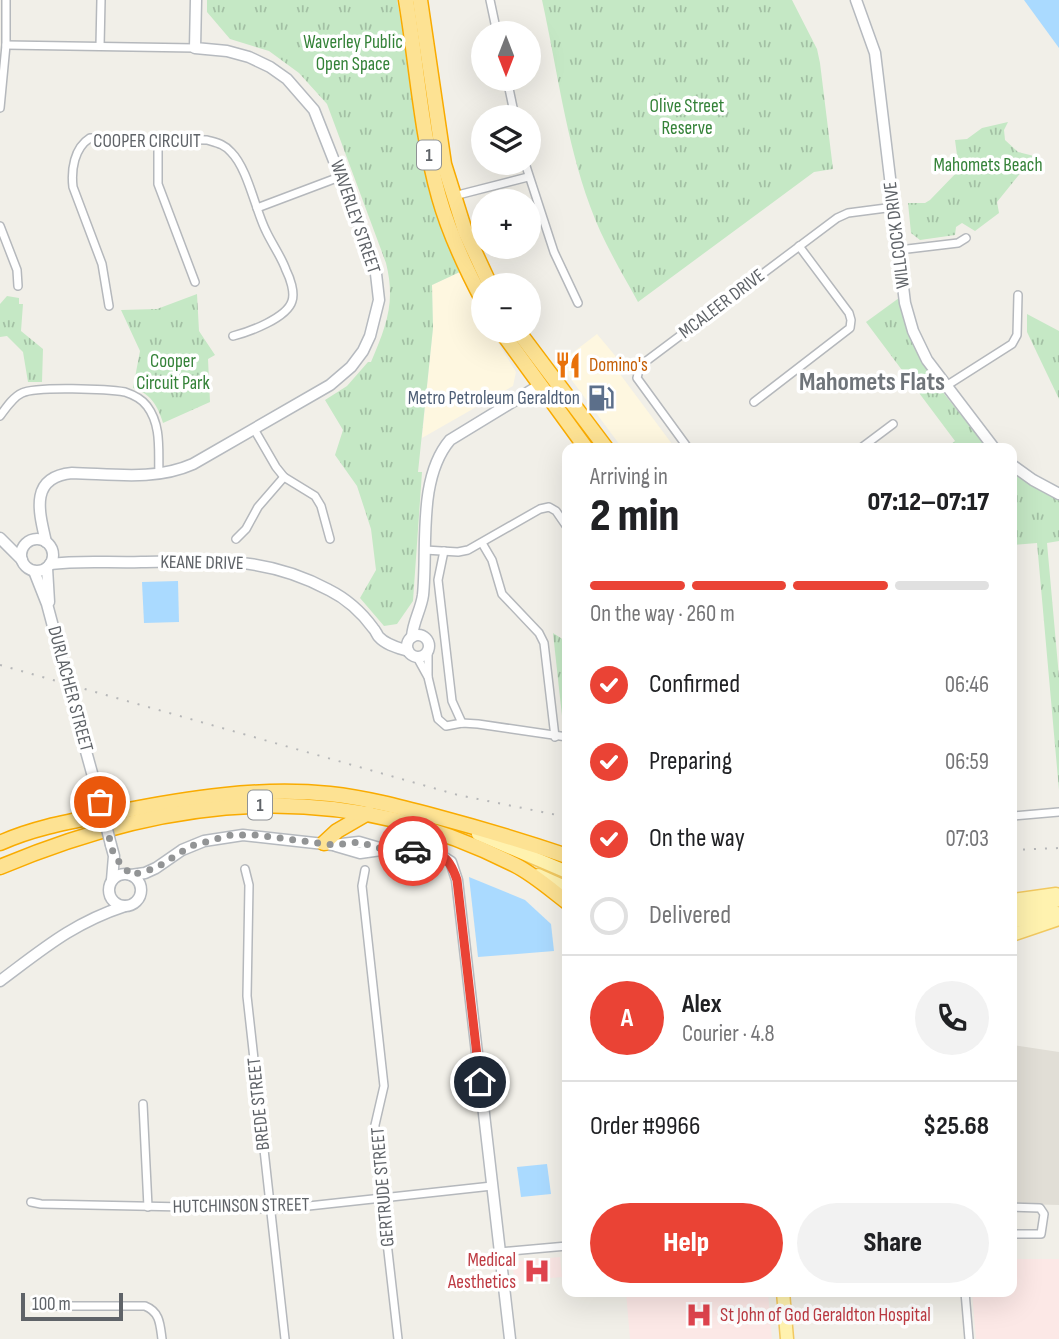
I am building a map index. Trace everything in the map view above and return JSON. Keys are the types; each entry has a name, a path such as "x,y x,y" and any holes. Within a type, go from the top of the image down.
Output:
{"highway":[{"name":"1","path":"406,0 425,132 439,198 471,278"},
{"name":"1","path":"420,0 438,127 453,196 465,231 485,273"},
{"path":"512,343 602,443"},
{"path":"525,343 583,443"},
{"name":"1","path":"0,843 25,833 136,808 238,793 285,792 374,800 475,826 562,854"},
{"name":"1","path":"0,867 83,836 165,817 223,807 324,806 368,813 441,832 517,866 562,898"},
{"path":"329,844 346,825 368,813"},
{"path":"0,835 25,833"}],"main road":[{"path":"436,817 562,870"},
{"path":"517,866 562,886"},
{"path":"1017,899 1059,894"},
{"path":"1017,911 1059,900"},
{"path":"1017,921 1059,911"},
{"path":"1017,933 1059,919"},
{"path":"783,1297 787,1339"}],"street":[{"path":"0,108 6,45 6,0"},
{"path":"100,46 101,0"},
{"path":"195,48 196,0"},
{"path":"491,0 495,21"},
{"name":"WILLCOCK DRIVE","path":"856,0 875,53 905,303 913,331 927,360 990,443"},
{"name":"WAVERLEY STREET","path":"6,45 195,48 227,51 270,67 287,79 314,110 375,265 378,283 377,308 370,336 351,367 330,385 177,471 159,474 61,474 46,484 27,544"},
{"name":"COOPER CIRCUIT","path":"109,306 102,264 73,187 77,151 82,142 90,138 207,140 222,144 233,153 241,167 265,231 286,269 293,294 292,304 286,312 250,332 233,336"},
{"path":"158,139 158,184 195,282"},
{"path":"257,208 342,176"},
{"path":"453,196 527,177 554,251 578,303"},
{"name":"MCALEER DRIVE","path":"684,443 637,378 645,362 837,218 848,213 894,207"},
{"path":"0,226 17,270 18,286"},
{"path":"899,250 958,243 966,238"},
{"path":"754,401 850,328 849,313 799,246"},
{"path":"946,386 1012,344 1017,335 1018,295"},
{"path":"546,381 450,440 439,452 433,467 430,489 420,610 413,624 414,644 428,677 438,719 446,726 461,723 562,737"},
{"path":"0,416 15,397 32,390 107,391 134,395 145,403 158,429 159,474"},
{"path":"868,443 893,424"},
{"path":"254,429 284,477 315,496 321,506 330,539"},
{"path":"1017,469 1059,494"},
{"path":"236,538 284,477"},
{"path":"425,550 468,550 540,509 549,507 562,520"},
{"path":"0,537 26,567 34,571 48,566 53,557 39,513"},
{"path":"0,537 27,544"},
{"path":"22,560 22,550 27,544 37,540 49,546"},
{"path":"482,543 492,560 502,594 539,633 544,643 555,737"},
{"name":"KEANE DRIVE","path":"49,546 92,561"},
{"path":"444,551 438,580 452,701 461,723"},
{"name":"KEANE DRIVE","path":"48,566 92,561 251,563 279,569 332,591 354,606 375,630 387,637 414,644"},
{"name":"DURLACHER STREET","path":"47,604 48,566"},
{"name":"DURLACHER STREET","path":"34,571 47,604 113,850 112,880"},
{"path":"414,644 428,643 428,677"},
{"path":"1017,816 1059,812"},
{"path":"125,906 116,904 110,897 108,888 112,880 119,875 156,868 191,846 231,835 257,835 329,844 360,853 383,849 440,855 451,862 457,880 510,1339"},
{"name":"DURLACHER STREET","path":"113,850 130,875"},
{"path":"0,981 75,927 94,917 133,904 156,868"},
{"name":"BREDE STREET","path":"244,869 248,885 247,996 285,1339"},
{"name":"GERTRUDE STREET","path":"365,870 362,886 384,1086 375,1125 398,1339"},
{"path":"130,875 139,883 139,897"},
{"path":"143,1104 148,1207"},
{"name":"HUTCHINSON STREET","path":"31,1202 271,1209 492,1186"},
{"path":"1017,1207 1040,1208 1044,1214 1041,1234 1017,1234"},
{"path":"500,1252 562,1246"},
{"path":"965,1297 969,1339"},
{"path":"38,1306 145,1306 153,1309 158,1317 162,1339"}],"shaded area":[{"path":"462,271 471,290 471,343 498,343 516,372 513,386 422,438 433,328 432,285"},
{"path":"597,334 623,365 617,370 671,443 618,443 559,363"},
{"path":"1017,1046 1059,1052 1059,1205 1017,1204"},
{"name":"Medical Aesthetics","path":"560,1257 562,1277 514,1281 513,1265 516,1261"},
{"path":"1017,1259 1059,1259 1059,1339 976,1339 972,1297 1017,1297"},
{"name":"St John of God Geraldton Hospital","path":"626,1297 768,1297 772,1339 630,1339"}],"green space":[{"name":"Waverley Public Open Space","path":"207,0 397,0 424,165 438,211 462,271 432,285 433,328 418,472 422,472 413,601 397,624 384,626 360,598 376,570 371,529 357,486 335,455 343,430 325,400 347,386 368,362 371,362 390,302 386,263 327,104 299,73 269,51 230,39 207,12"},
{"name":"Olive Street Reserve","path":"542,0 792,0 817,49 833,169 814,172 638,302 600,231 582,181 568,130"},
{"name":"Mahomets Beach","path":"1008,122 1004,130 1005,140 1018,152 1034,156 997,202 999,213 975,231 962,223 956,227 955,235 920,240 911,233 908,203 925,203 930,200 959,170 955,140 967,139 982,128"},
{"name":"Cooper Circuit Park","path":"197,294 199,331 215,355 208,359 210,402 163,423 152,401 133,388 140,351 121,310 157,309"},
{"path":"7,296 19,298 19,304 23,304 21,331 43,349 42,382 28,382 23,352 7,336 0,337 0,304"},
{"path":"899,298 912,342 922,361 946,396 985,443 952,443 955,441 866,322"},
{"path":"1027,314 1059,331 1059,399 1027,332"},
{"path":"1017,472 1059,497 1059,541 1047,543 1059,677 1059,790 1037,543 1017,545"},
{"path":"553,633 562,639 562,716"}],"water":[{"path":"1024,0 1059,0 1059,48"},
{"path":"178,581 179,622 144,623 142,582"},
{"path":"469,877 525,900 551,924 554,951 478,957"},
{"path":"547,1164 551,1194 521,1197 517,1167"}],"railway":[{"path":"0,665 458,795 562,816"},
{"path":"1017,850 1059,848"}],"way so far":[{"path":"100,802 114,856 131,875 139,875 156,868 191,846 231,835 257,835 333,845 359,842 383,849 413,851"}],"place":[{"name":"Domino's","path":"568,365"},
{"name":"Metro Petroleum Geraldton","path":"601,398"},
{"name":"Medical Aesthetics","path":"537,1271"},
{"name":"St John of God Geraldton Hospital","path":"699,1315"}],"district":[{"name":"Mahomets Flats","path":"872,382"}],"route":[{"path":"413,851 440,855 451,862 457,880 480,1082"}]}
